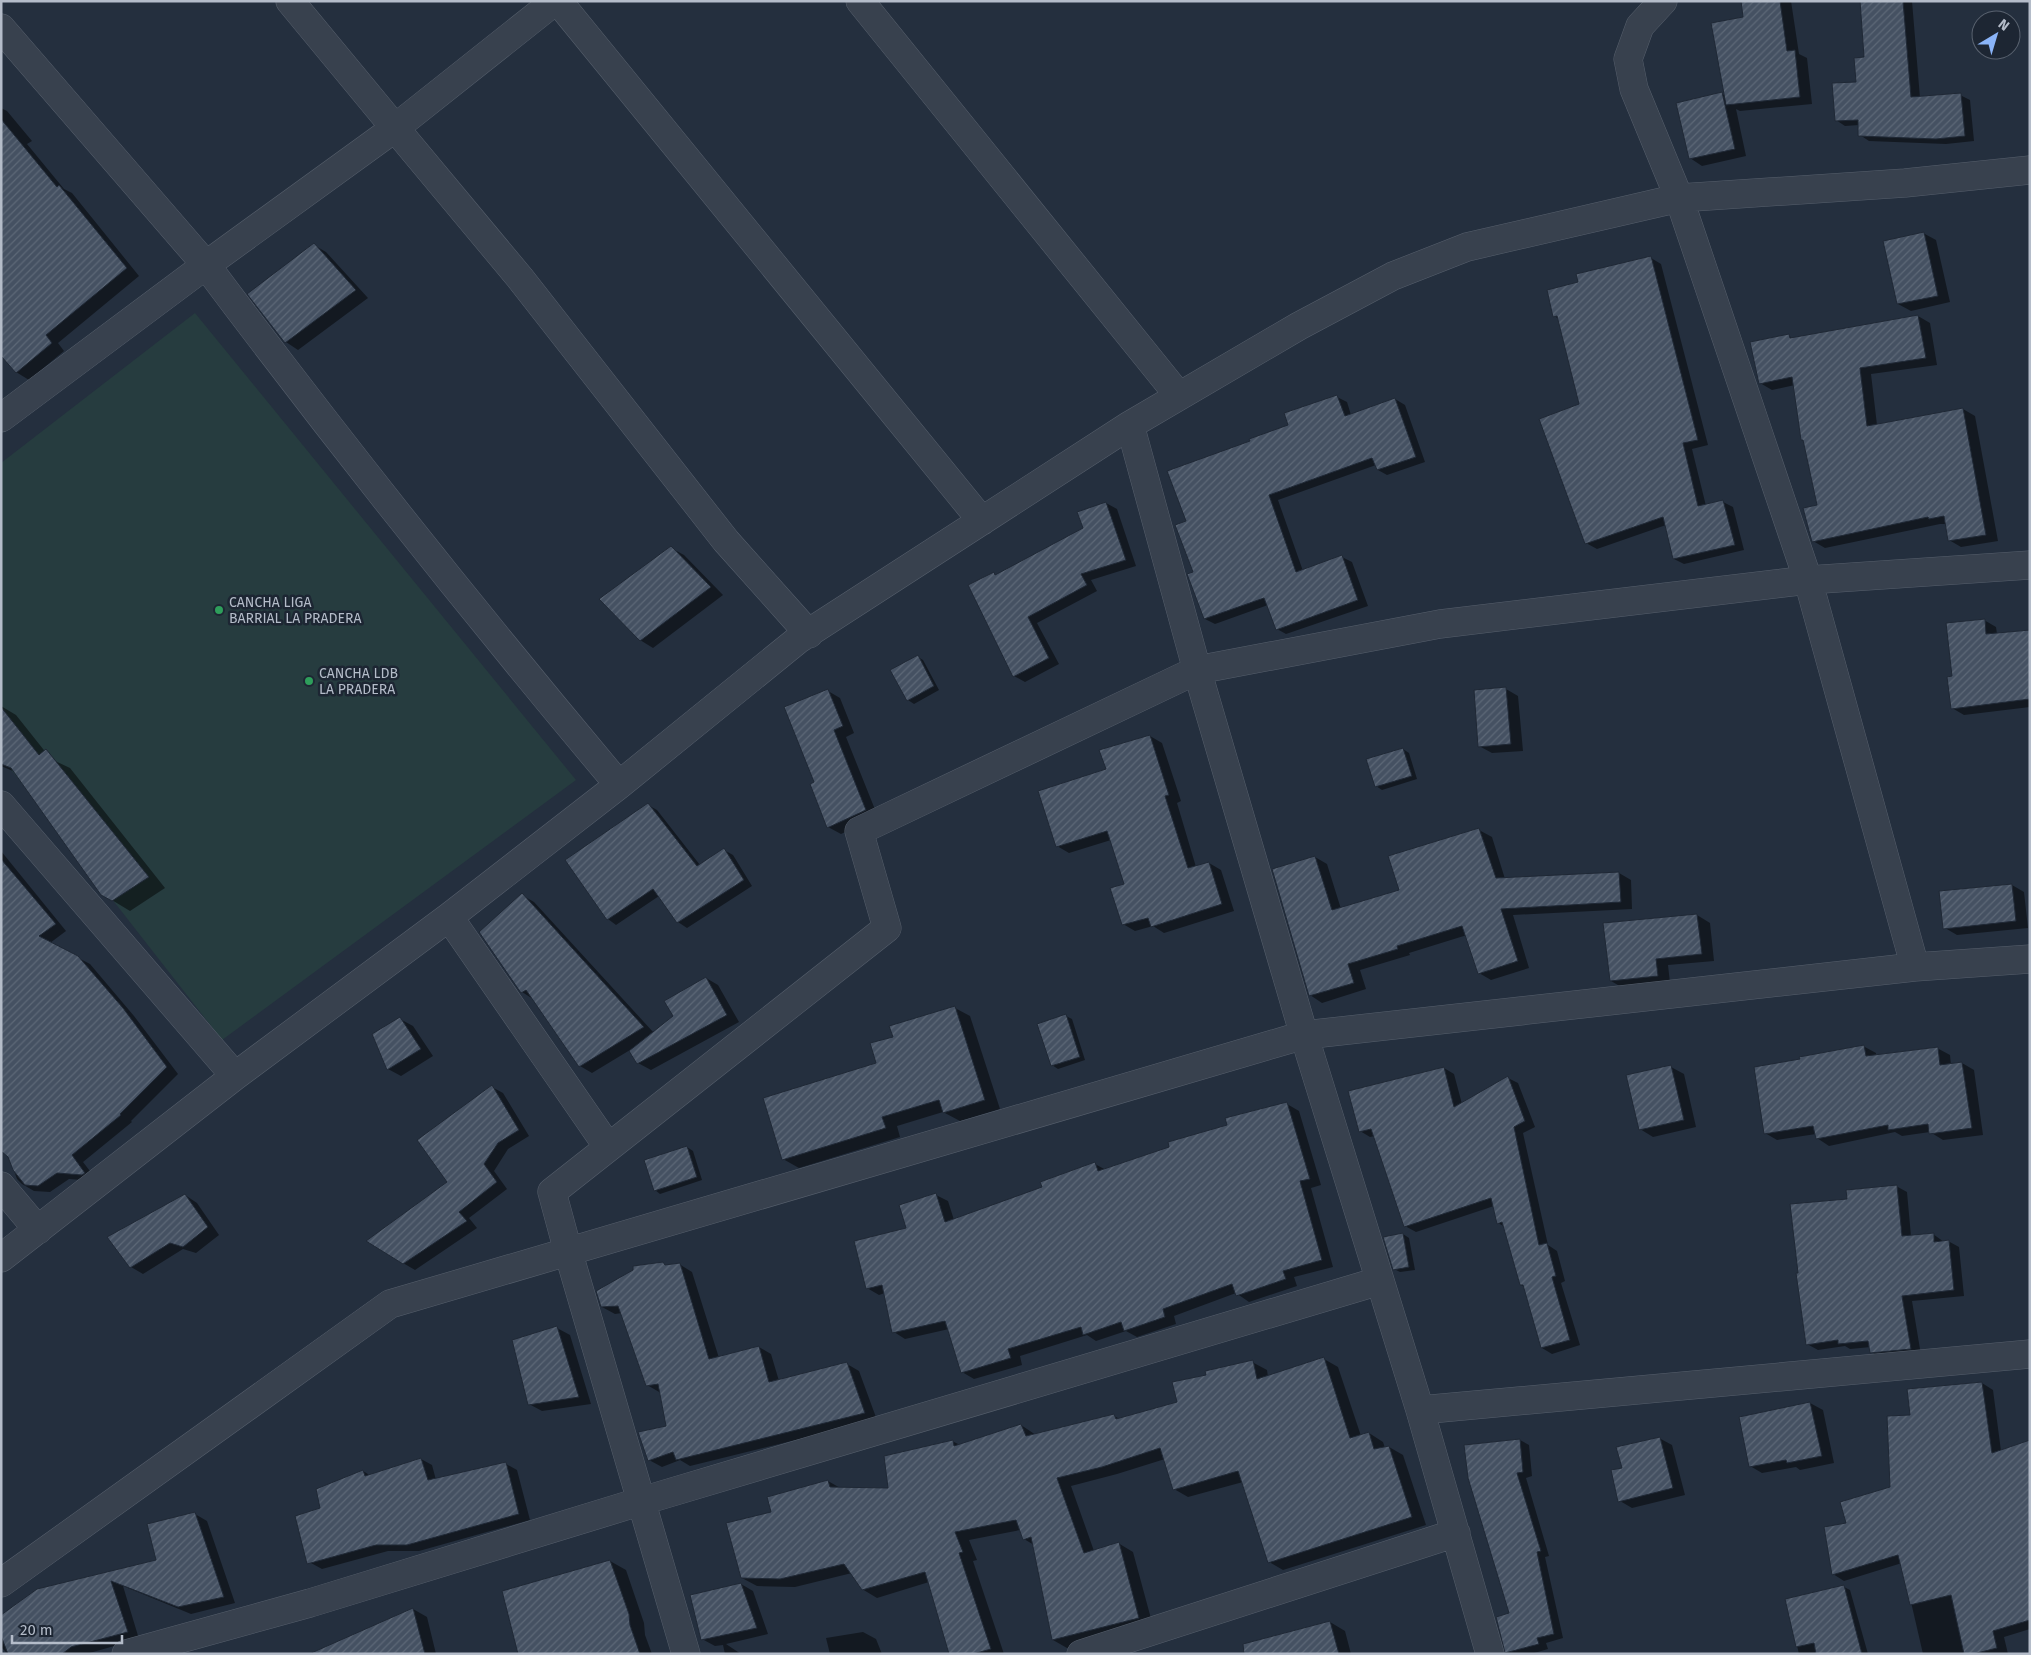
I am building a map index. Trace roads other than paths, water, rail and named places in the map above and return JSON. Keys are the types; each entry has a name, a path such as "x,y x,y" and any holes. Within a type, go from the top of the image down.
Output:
{"street":[{"path":"290,1 520,278 726,541 809,634"},
{"path":"1,418 395,128 557,1 982,521"},
{"path":"860,1 1179,396"},
{"path":"1663,1 1640,26 1628,59 1634,89 1679,198 1808,580 1915,967"},
{"path":"1,28 206,266 285,370 514,661 618,785"},
{"path":"1,1258 235,1076 449,917 799,640 1130,425 1300,326 1393,276 1467,247 1679,198 1905,183 2030,170"},
{"path":"1130,425 1197,670 1304,1035 1420,1410 1490,1654"},
{"path":"686,1654 552,1192 887,928 859,831 1197,670 1440,624 1808,580 2030,565"},
{"path":"1,805 235,1076"},
{"path":"449,917 608,1147"},
{"path":"1,1583 390,1304 1304,1035 1915,967 2030,960"},
{"path":"1,1186 38,1230"},
{"path":"126,1654 310,1603 642,1501 1379,1281"},
{"path":"1420,1410 2030,1354"},
{"path":"1081,1654 1456,1533"}],"place":[{"name":"CANCHA LIGA BARRIAL LA PRADERA","path":"219,610"},
{"name":"CANCHA LDB LA PRADERA","path":"309,681"}]}
